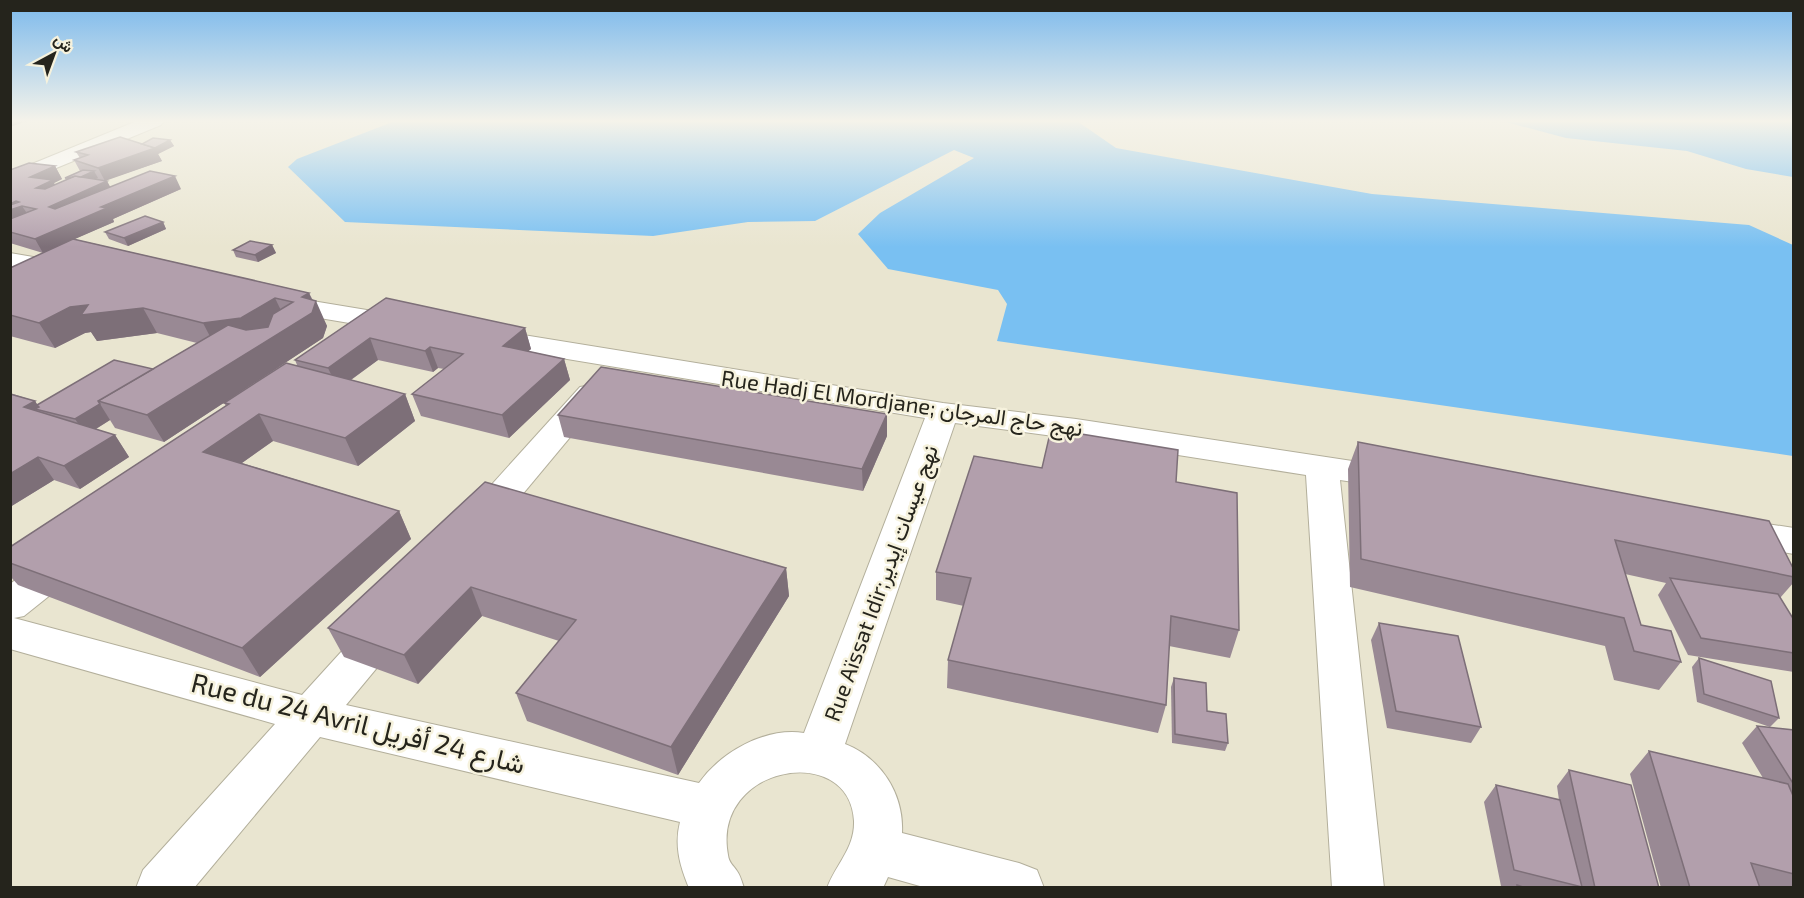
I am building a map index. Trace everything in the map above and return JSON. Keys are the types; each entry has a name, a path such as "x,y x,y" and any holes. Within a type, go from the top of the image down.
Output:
{"street":[{"path":"10,181 53,163"},
{"path":"10,260 94,274"},
{"path":"20,289 59,268"},
{"path":"247,299 424,327"},
{"path":"349,341 377,320"},
{"name":"Rue Hadj El Mordjane; نهج حاج المرجان","path":"458,333 943,412 1076,429 1428,483"},
{"path":"457,547 620,361"},
{"name":"Rue Aïssat Idir;نهج عيسات إيدير","path":"819,754 943,412"},
{"path":"1322,466 1358,888"},
{"path":"1699,526 1790,546"},
{"path":"10,605 86,546"},
{"path":"161,888 411,600"},
{"name":"Rue du 24 Avril شارع 24 أفريل","path":"10,633 311,716 708,807"},
{"path":"719,888 713,882 703,859 702,832 708,807 723,784 744,768 768,756 793,751 819,754 842,763 861,779 874,800 879,824 864,869 1019,888"}],"water":[{"path":"293,163 929,163 815,221 748,222 653,236 345,222 288,167"},
{"path":"966,163 1199,163 1372,194 1749,225 1793,245 1793,456 997,341 1007,304 998,290 888,269 858,234 880,213"},
{"path":"1726,163 1793,163 1793,177 1746,169"}],"building":[{"path":"29,163 55,166 30,177 53,180 36,188 45,189 75,176 107,181 49,207 55,209 150,171 175,176 101,207 107,208 35,239 10,232 10,219 36,209 22,206 10,210 10,205 19,202 10,204 10,170"},
{"path":"83,163 113,163 98,168"},
{"path":"83,170 94,171 81,177 65,178"},
{"path":"145,216 163,222 124,238 105,232"},
{"path":"73,239 309,293 302,297 316,301 312,313 147,415 98,401 228,325 246,330 268,327 273,314 293,302 275,298 241,318 203,323 143,308 81,315 88,305 70,307 39,323 10,315 10,268"},
{"path":"250,241 272,245 255,255 233,250"},
{"path":"386,298 525,328 503,346 564,359 502,415 412,394 463,354 430,347 425,351 370,338 328,368 295,360"},
{"path":"114,360 153,369 98,401 100,404 75,419 35,409 39,407 37,405"},
{"path":"286,363 405,394 345,438 259,414 203,452 399,511 242,648 10,563 10,547 229,404 224,403"},
{"path":"601,367 887,414 862,469 558,415"},
{"path":"10,394 35,401 24,407 115,435 64,466 38,457 10,474"},
{"path":"1051,429 1178,450 1176,482 1237,493 1239,630 1171,616 1166,705 948,660 971,578 936,572 974,456 1042,468"},
{"path":"1358,442 1769,521 1794,570 1794,577 1615,540 1641,625 1671,631 1681,662 1634,651 1624,618 1361,559"},
{"path":"485,482 786,568 671,747 516,693 576,620 471,587 404,655 328,628"},
{"path":"1670,578 1778,594 1794,620 1794,653 1701,638"},
{"path":"1379,623 1458,636 1481,727 1396,711"},
{"path":"1699,658 1771,681 1779,718 1704,694"},
{"path":"1174,678 1206,683 1207,711 1226,714 1228,743 1175,734"},
{"path":"1757,726 1794,730 1794,785"},
{"path":"1649,751 1788,784 1794,798 1794,874 1751,863 1760,888 1690,888"},
{"path":"1569,770 1631,785 1659,888 1595,888"},
{"path":"1496,785 1560,800 1582,887 1514,870"}]}
